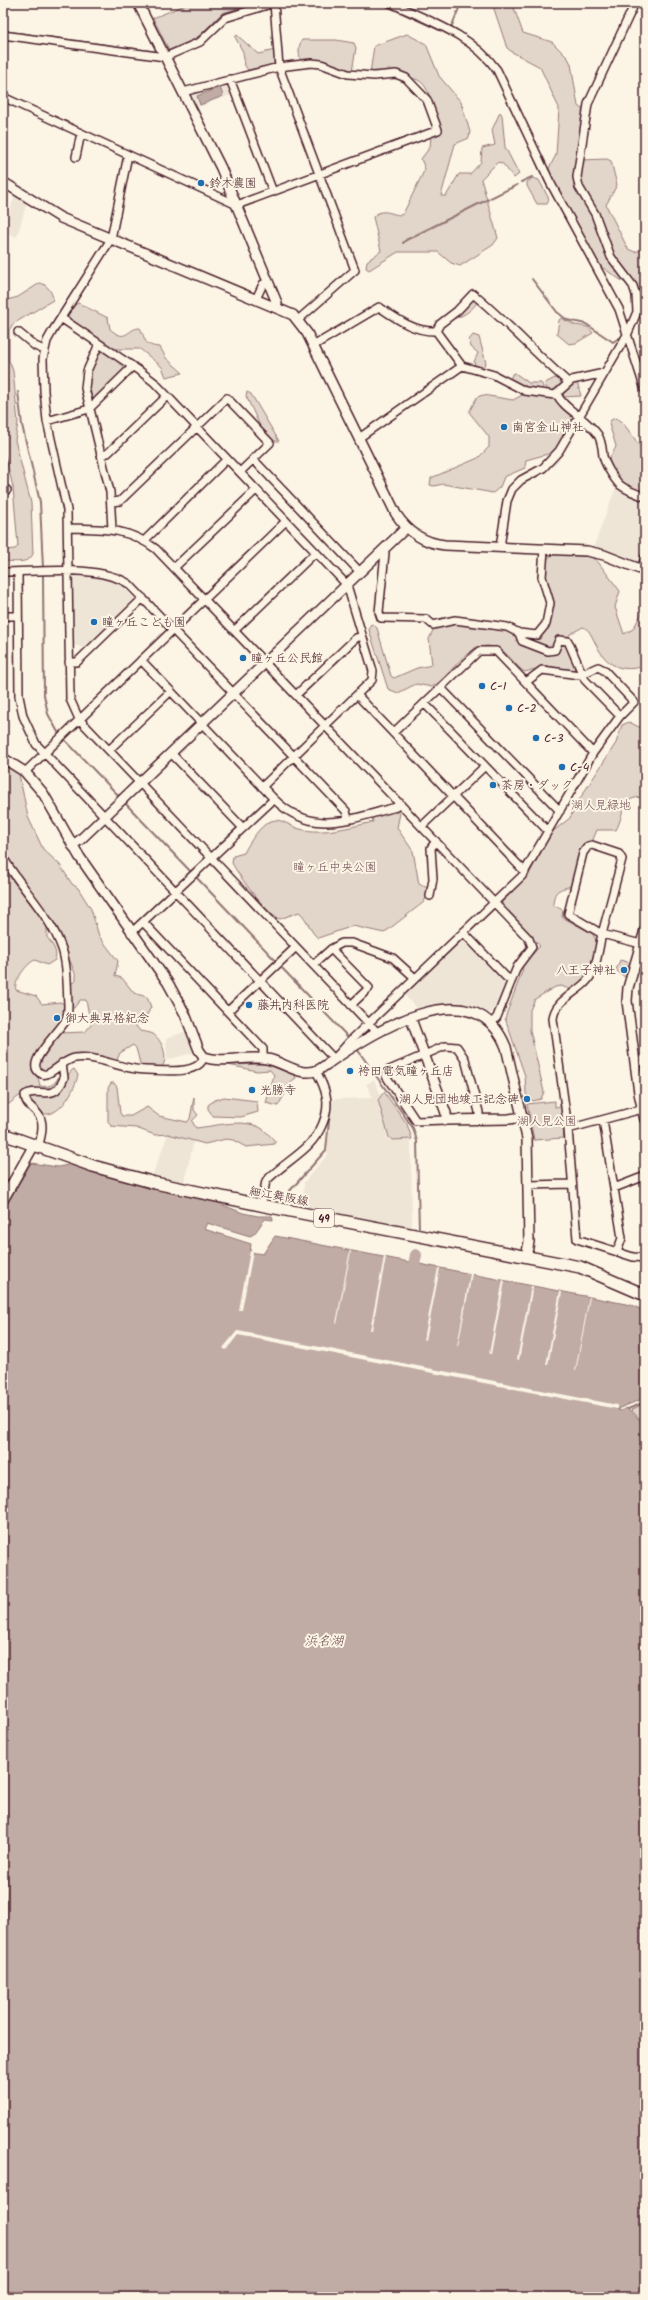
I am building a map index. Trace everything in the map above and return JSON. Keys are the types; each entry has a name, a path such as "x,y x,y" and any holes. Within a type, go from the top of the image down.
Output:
{"main road":[{"name":"細江舞阪線","path":"3,1134 134,1178 261,1206 590,1270 645,1294"}],"street":[{"path":"138,3 218,162 269,282 277,303 276,307"},
{"path":"3,35 166,57 174,55 200,42 225,18 274,3 279,67 355,270 298,320"},
{"path":"391,3 462,37 478,48 494,66 550,182 619,309 628,333 645,390"},
{"path":"500,547 508,501 512,490 521,480 543,468 554,457 628,333 637,312 636,295 633,286 612,258 595,214 579,187 577,177 590,99 635,3"},
{"path":"3,97 237,205 438,130 430,106 423,96 400,75 374,76 348,74 316,63 279,67 183,92"},
{"path":"230,79 273,192"},
{"path":"76,157 81,133"},
{"path":"128,155 111,239 61,318 44,350 43,376 46,421 65,497 68,528 70,699 79,719 377,1032"},
{"path":"3,182 52,214 276,307 298,320 313,346 396,514 406,528 424,540 438,544 596,553 643,570 645,557"},
{"path":"256,299 263,284 269,282"},
{"path":"436,331 440,324 458,312 473,294 502,318 535,352 568,382"},
{"path":"313,346 379,307 419,330 436,331"},
{"path":"61,318 148,377 347,585 373,676 370,684 262,787"},
{"path":"436,331 462,366 494,375 531,393 557,394 568,382 580,377 604,374"},
{"path":"18,332 36,346 44,350"},
{"path":"99,344 90,362 86,380 89,409 112,502 112,529"},
{"path":"46,421 89,409 133,366"},
{"path":"359,438 462,366"},
{"path":"557,394 562,404 580,415 601,440 604,456 617,482 625,489 645,497"},
{"path":"101,455 108,453 167,396"},
{"path":"112,502 120,501 227,398 270,443 240,472"},
{"path":"144,541 227,459"},
{"path":"253,459 360,572"},
{"path":"175,568 256,490"},
{"path":"25,772 286,521"},
{"path":"68,528 112,529 144,541 175,568 422,826 531,943 529,952 519,963 497,1017 491,1024"},
{"path":"72,845 80,840 406,528"},
{"path":"382,550 385,553 379,612 381,618 426,619 434,625 455,620 507,627 519,633 537,635 546,624 550,600 542,577 544,549"},
{"path":"235,630 316,552"},
{"path":"3,572 95,572 113,575 129,584 346,811 348,819"},
{"path":"18,572 20,706 31,735 43,754 334,1059"},
{"path":"69,662 77,662 143,598"},
{"path":"3,616 18,616"},
{"path":"519,633 522,640 548,651 554,650 559,640 566,640 570,644 585,680 620,716"},
{"path":"296,695 356,638 362,636"},
{"path":"393,733 479,651 496,651 593,753"},
{"path":"141,660 262,787 294,816 311,822 328,823 396,807 400,803"},
{"path":"334,1059 368,1023 525,872 593,753 620,716 634,702 601,668 594,667 582,674 542,670 526,682"},
{"path":"441,688 560,811"},
{"path":"109,750 171,691"},
{"path":"358,696 525,872"},
{"path":"425,704 548,831"},
{"path":"171,753 243,828"},
{"path":"3,758 25,772 43,793 72,845 170,986 185,1014 198,1050 204,1057 263,1058 301,1072 316,1071 377,1032 439,1009 452,1008 478,1015 491,1024 501,1035 506,1046 527,1138 529,1242 526,1257"},
{"path":"422,826 484,766"},
{"path":"132,933 274,799"},
{"path":"430,896 433,879 431,848 436,842"},
{"path":"641,944 602,934 568,914 583,853 588,846 592,845 619,854 622,859 602,934 589,979 560,1005 554,1014 568,1129 577,1239 617,1252 645,1258"},
{"path":"3,857 53,929 64,956 68,1015 37,1058 35,1067 41,1074 46,1075 54,1072 62,1063 75,1058 91,1058 129,1069 180,1070 197,1066 204,1057"},
{"path":"144,923 263,1049 263,1058"},
{"path":"645,930 627,1001 642,1109 645,1120"},
{"path":"463,932 506,977 512,980"},
{"path":"313,965 331,949 342,943 356,944 397,960 415,978"},
{"path":"228,1011 296,947"},
{"path":"331,949 369,988 351,1005"},
{"path":"411,1019 446,1113 446,1120"},
{"path":"479,1120 479,1112 460,1050 449,1046 387,1072 386,1076 416,1121 479,1120 509,1119 523,1117"},
{"path":"3,1200 36,1146 43,1124 39,1114 26,1100 25,1095 29,1092 46,1094 59,1087 64,1073 62,1063"},
{"path":"261,1206 266,1181 305,1149 321,1128 327,1113 328,1100 325,1088 316,1071"},
{"path":"568,1129 642,1109"},
{"path":"603,1120 622,1238 617,1252"},
{"path":"614,1188 644,1179"},
{"path":"528,1185 572,1184"}],"shaded area":[{"path":"230,82 234,94 198,107 190,91"},
{"path":"15,194 27,202 17,237 3,233"},
{"path":"616,487 645,500 645,551 640,564 593,548"},
{"name":"瞳ヶ丘こども園","path":"75,575 95,575 112,578 127,586 138,597 138,600 86,649 72,644 72,579"},
{"path":"460,939 466,939 504,978 506,987 498,1008 491,1013 486,1013 460,1004 445,1004 420,1011 403,994"},
{"path":"187,1031 195,1052 167,1060 166,1038"},
{"path":"374,1080 381,1095 378,1100 390,1140 411,1140 412,1229 303,1207 304,1182 328,1154 327,1151 333,1099 373,1098 366,1084"},
{"path":"168,1134 194,1141 184,1183 152,1176"}],"green space":[{"path":"190,3 254,3 222,13 197,38 169,50 153,18"},
{"path":"492,3 512,3 523,33 552,42 568,58 571,64 578,106 584,111 581,160 607,159 611,161 617,185 606,205 628,249 635,252 645,248 645,300 637,291 600,266 553,180 549,168 556,155 559,108 540,67 507,48"},
{"path":"407,34 426,44 439,76 461,102 470,132 469,138 455,144 441,196 446,196 459,174 470,174 481,162 482,148 495,145 492,130 500,112 502,115 505,147 519,174 514,178 503,164 498,162 481,179 498,238 493,245 460,266 451,263 438,252 398,252 369,270 366,268 367,261 381,251 373,217 381,212 400,215 403,214 425,169 421,159 430,147 431,136 437,133 432,102 429,94 421,82 415,79 370,73 374,46"},
{"path":"237,35 258,54 275,50 274,64 248,70 245,66 243,52 235,37"},
{"path":"302,40 336,40 354,43 356,48 352,71 302,62 299,51"},
{"path":"533,178 539,180 549,199 547,204 537,204 527,186 527,182"},
{"path":"40,283 49,289 53,300 13,324 9,330 9,360 13,371 18,423 15,440 31,503 33,554 28,560 24,561 3,561 3,550 15,549 18,546 13,487 3,447 3,301 18,297"},
{"path":"473,298 477,302 474,307 464,315 455,318"},
{"path":"78,303 108,318 110,329 120,335 124,335 132,330 140,328 144,339 151,345 160,347 166,358 183,373 166,377 162,367 140,349 113,349 72,322 68,315"},
{"path":"561,318 575,325 588,327 593,333 576,343 569,344 557,334 559,320"},
{"path":"473,335 479,337 486,363 482,368 475,365 474,362 478,353 471,347 469,340"},
{"path":"103,350 126,365 127,370 94,401 90,400 90,375 99,351"},
{"path":"515,373 529,383 541,383 543,386 543,391 531,391 510,380 512,374"},
{"path":"555,378 561,379 563,384 558,391 548,392 545,383"},
{"path":"575,382 578,385 581,396 564,397 563,392"},
{"path":"247,392 251,394 279,441 274,441 260,426 246,396"},
{"path":"524,394 555,397 575,416 555,452 526,460 525,468 504,477 500,487 493,493 443,484 434,486 430,485 431,478 478,458 489,447 489,437 469,412 477,397 483,395 513,400"},
{"path":"616,418 623,423 645,453 645,494 622,482 610,466 609,458 616,446 609,424 611,420"},
{"path":"557,554 591,557 598,562 620,591 615,607 624,634 633,629 645,607 645,666 629,669 617,667 608,661 601,653 588,630 583,627 570,634 567,641 576,667 573,670 546,666 525,672 501,650 487,646 470,652 432,687 416,684 398,693 388,689 369,630 370,625 373,624 377,628 391,676 394,678 417,668 432,665 429,639 434,628 455,623 503,629 538,638 542,635 550,620 552,609 552,599 545,573 546,561 550,557"},
{"name":"湖人見緑地","path":"629,722 641,728 645,728 645,797 630,800 627,803 624,807 616,830 597,830 592,842 582,847 571,886 556,893 553,905 563,910 562,917 593,934 597,943 587,978 572,990 561,986 555,987 535,999 530,1010 530,1030 544,1092 541,1099 533,1101 526,1094 525,1076 505,1018 523,969 520,968 540,946 502,906 502,900 529,874 552,832 570,818 575,806 616,743 622,725"},
{"path":"3,763 19,774 28,817 43,849 60,865 72,884 78,888 91,909 99,936 118,961 115,976 122,978 134,993 147,997 151,1007 147,1015 137,1023 136,1026 140,1031 153,1034 162,1044 165,1058 162,1067 141,1067 136,1048 133,1045 120,1053 116,1062 90,1057 71,1056 59,1061 47,1071 42,1072 38,1066 40,1059 60,1033 85,1032 91,1025 86,1000 80,1000 74,1008 71,1008 70,984 76,981 76,978 64,947 3,852"},
{"name":"瞳ヶ丘中央公園","path":"394,811 395,813 399,811 400,813 397,828 413,851 419,884 428,888 429,891 424,902 384,933 353,926 318,938 312,932 299,912 280,919 268,911 240,876 232,863 233,856 244,853 259,830 267,823 274,820 309,831 327,831 373,822 372,816"},
{"path":"9,876 47,925 47,937 56,954 55,960 47,965 35,960 28,965 21,973 17,982 16,990 36,996 42,1004 61,1002 65,1006 64,1018 33,1062 40,1086 53,1084 60,1074 59,1081 50,1090 28,1089 9,1104 3,1103 3,878"},
{"path":"620,960 631,963 626,978 616,970"},
{"path":"266,1064 294,1075 296,1078 292,1081 278,1106 266,1103 274,1075 270,1070 257,1071 228,1065"},
{"path":"74,1069 78,1075 74,1087 66,1100 56,1111 44,1114 28,1098 29,1096 48,1097 56,1094 71,1071"},
{"path":"111,1083 114,1083 117,1087 120,1113 122,1116 131,1116 147,1107 159,1116 187,1122 190,1119 194,1097 194,1110 198,1115 192,1121 196,1128 238,1123 254,1125 267,1132 275,1141 275,1144 246,1147 233,1140 226,1139 205,1144 168,1134 155,1135 136,1128 111,1126 108,1121 108,1088"},
{"path":"384,1092 407,1124 412,1139 392,1140 389,1137 378,1100"},
{"path":"224,1097 257,1101 258,1112 241,1117 213,1116 208,1109 208,1105 215,1100"},
{"name":"湖人見公園","path":"555,1101 555,1107 561,1106 564,1138 534,1140 527,1104"},
{"path":"645,1403 645,1424 631,1410"}],"water":[{"path":"220,87 223,96 200,105 197,96"},
{"name":"浜名湖","path":"31,1163 58,1167 73,1164 186,1196 218,1203 243,1213 258,1216 272,1216 273,1220 265,1219 254,1234 250,1236 207,1223 204,1229 251,1244 250,1252 263,1254 275,1236 631,1305 645,1311 645,1398 617,1409 620,1411 627,1408 645,1425 645,2297 3,2297 3,1960 6,1936 8,1861 3,1854 3,1211"}],"pier":[{"path":"350,1250 351,1251 337,1324 336,1323"},
{"path":"250,1251 253,1252 242,1310 239,1310"},
{"path":"384,1257 386,1257 372,1330 370,1330"},
{"path":"438,1268 440,1268 426,1340 424,1339"},
{"path":"470,1274 472,1274 457,1346"},
{"path":"503,1280 505,1281 491,1354 489,1354"},
{"path":"531,1286 533,1286 519,1360 517,1359"},
{"path":"560,1291 562,1292 548,1365 546,1365"},
{"path":"589,1297 590,1297 575,1371"},
{"path":"237,1331 617,1405 617,1409 238,1335 226,1350 223,1348"}],"waterway":[{"path":"190,43 205,32 223,14 258,3"},
{"path":"380,3 453,36"},
{"path":"451,28 461,3"},
{"path":"3,31 158,52"},
{"path":"490,67 496,77"},
{"path":"519,124 546,183 599,280"},
{"path":"521,182 532,177"},
{"path":"403,243 406,240 517,185"},
{"path":"532,279 557,312 567,320 586,324 613,342 619,338"},
{"path":"641,388 645,402"},
{"path":"18,392 22,425 40,502 43,568"},
{"path":"43,575 44,695 48,714 59,734"},
{"path":"64,739 119,796"},
{"path":"125,803 192,873"},
{"path":"196,877 276,961"},
{"path":"280,966 348,1037"},
{"path":"357,1049 413,1128 417,1141 419,1230"},
{"path":"280,1202 326,1150 331,1102 326,1082"},
{"path":"411,1279 416,1255"},
{"path":"628,1409 645,1402"}],"place":[{"name":"鈴木農園","path":"201,183"},
{"name":"南宮金山神社","path":"504,427"},
{"name":"瞳ヶ丘こども園","path":"94,622"},
{"name":"瞳ヶ丘公民館","path":"243,658"},
{"name":"C-1","path":"482,686"},
{"name":"C-2","path":"509,708"},
{"name":"C-3","path":"536,738"},
{"name":"C-4","path":"562,767"},
{"name":"茶房・ダック","path":"493,785"},
{"name":"八王子神社","path":"624,970"},
{"name":"藤井内科医院","path":"249,1005"},
{"name":"御大典昇格紀念","path":"57,1018"},
{"name":"袴田電気瞳ヶ丘店","path":"350,1071"},
{"name":"光勝寺","path":"252,1090"},
{"name":"湖人見団地竣工記念碑","path":"527,1099"}]}
